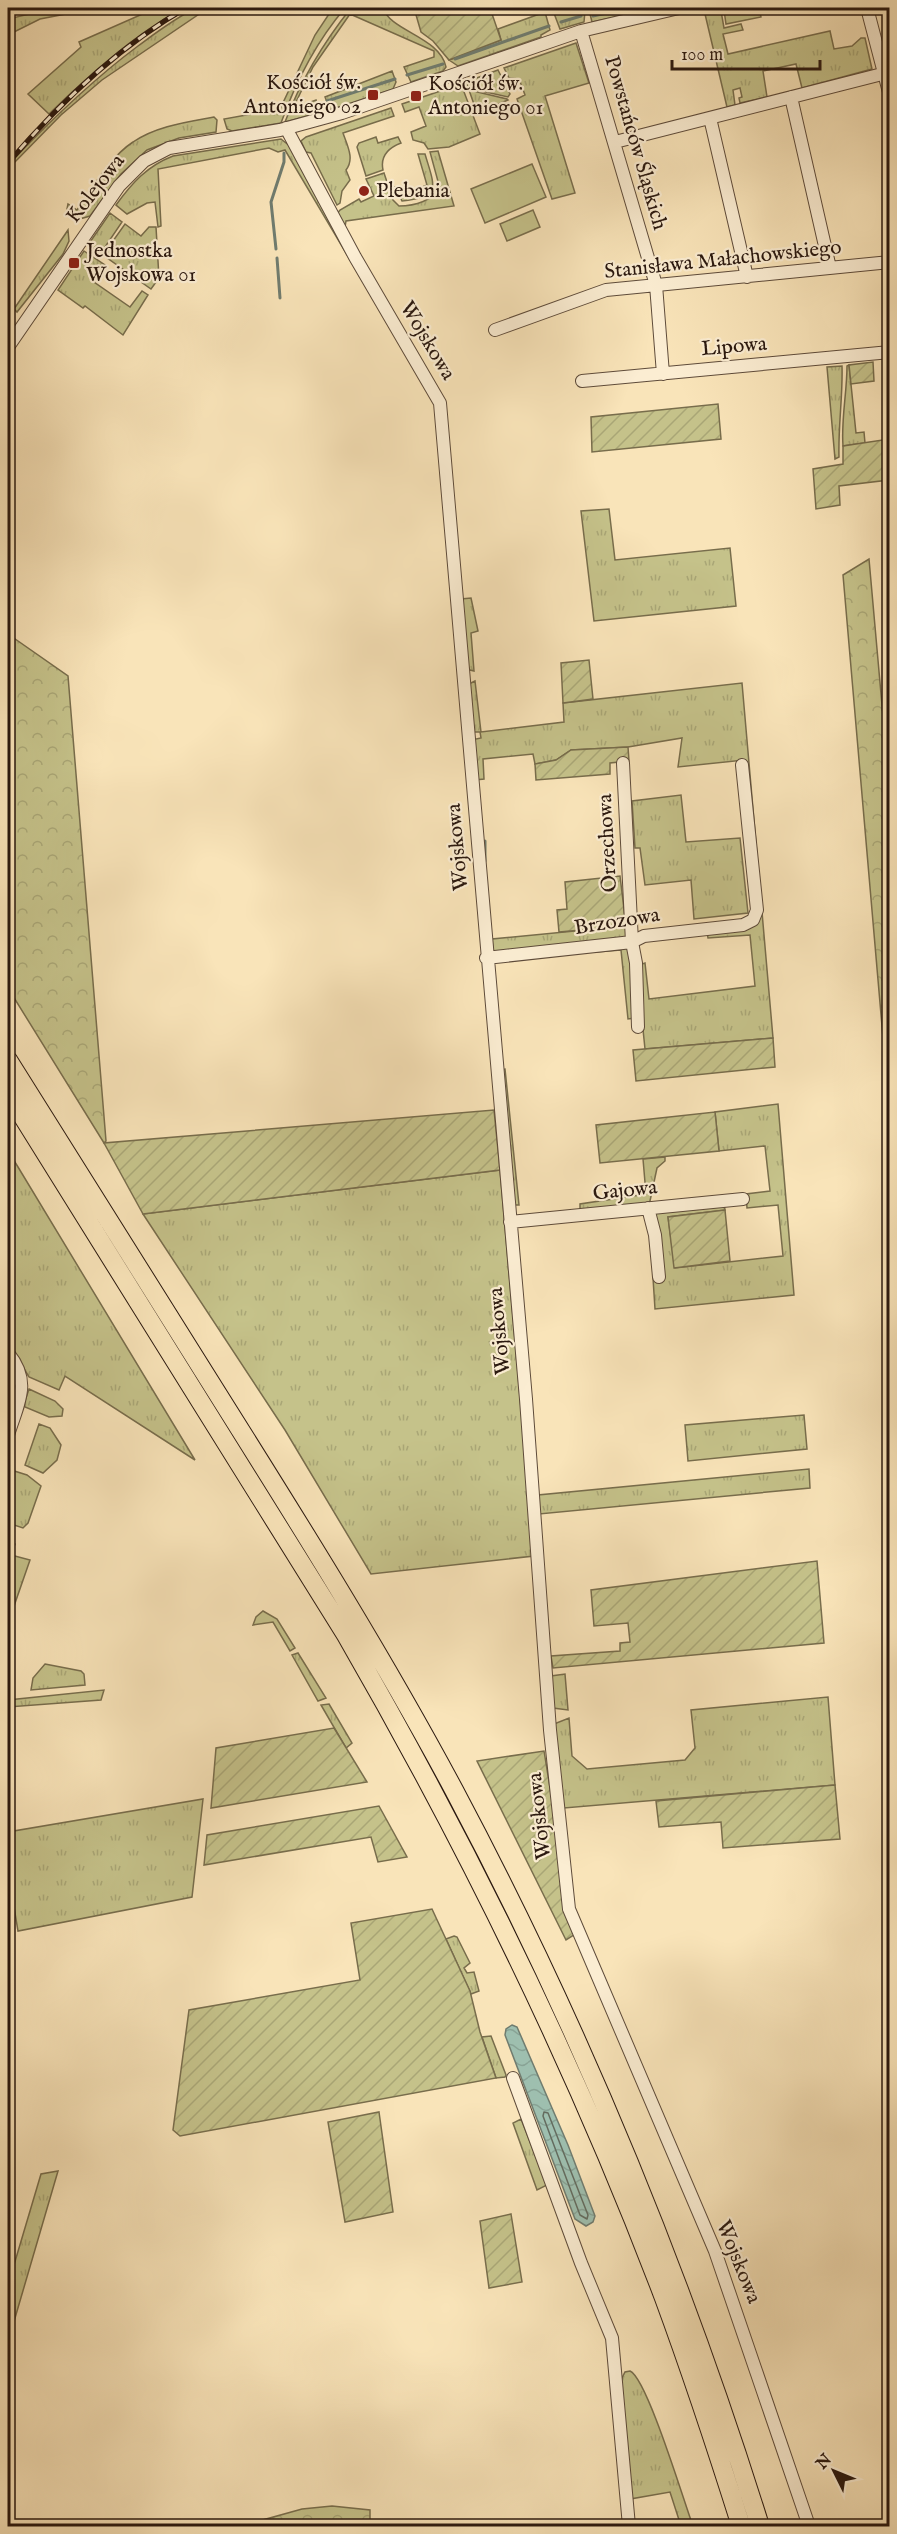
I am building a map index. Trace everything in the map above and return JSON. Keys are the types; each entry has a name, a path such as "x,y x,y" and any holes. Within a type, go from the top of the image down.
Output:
{"highway":[{"path":"8,1060 319,1556 407,1705 482,1844 547,1977 623,2149 679,2289 760,2526"},
{"path":"8,1093 329,1605 395,1719 486,1891 544,2012 610,2164 680,2343 741,2526"}],"street":[{"name":"Kolejowa","path":"8,347 119,186 144,161 160,151 178,145 286,128 342,113 581,31 679,8"},
{"path":"867,8 887,73 890,96"},
{"name":"Powstańców Śląskich","path":"581,31 656,285 663,374"},
{"path":"615,142 887,73"},
{"path":"791,97 830,268"},
{"path":"710,118 747,277"},
{"name":"Wojskowa","path":"286,128 356,257 440,403 510,1222 550,1730 569,1910 715,2251 809,2526"},
{"name":"Stanisława Małachowskiego","path":"495,330 606,290 890,262"},
{"name":"Lipowa","path":"582,381 890,352"},
{"name":"Orzechowa","path":"623,763 638,1028"},
{"name":"Brzozowa","path":"486,958 632,942 644,936 743,925 753,920 757,910 742,765"},
{"name":"Gajowa","path":"510,1222 743,1199"},
{"path":"648,1208 655,1235 659,1277"},
{"path":"8,1353 23,1380 8,1435"},
{"path":"513,2078 581,2264 612,2338 629,2526"}],"green space":[{"path":"47,8 97,8 40,19 8,35 8,19"},
{"path":"156,8 183,8 147,30 113,56 49,114 28,94 81,47 79,42"},
{"path":"196,8 208,8 102,80 61,115 13,164 11,162 56,116 104,73 159,30"},
{"path":"333,8 345,8 325,34 308,62 281,123 232,131 227,129 224,119 280,109 315,35"},
{"path":"351,8 383,8 387,16 395,23 435,48 446,67 443,71 411,82 404,67 434,57 434,51 350,14 313,67 296,102 300,106 316,100 318,113 285,122 314,62"},
{"path":"414,8 490,8 501,40 449,60 433,41 421,32"},
{"path":"552,8 576,8 579,13 585,11 584,22 560,29"},
{"path":"657,8 592,22 589,10"},
{"path":"759,8 761,17 726,24 724,10"},
{"path":"721,11 724,28 741,24 743,30 723,34 728,54 830,31 834,49 852,46 861,38 865,38 872,69 802,88 796,64 763,71 767,97 740,103 739,98 742,97 740,88 733,90 735,105 727,107 705,14"},
{"path":"545,12 550,30 541,37 458,66 449,60 501,40 498,29"},
{"path":"576,43 589,83 545,96 575,193 552,199 517,99 525,95 519,79 509,78 504,68"},
{"path":"498,70 510,94 508,97 468,88 466,82"},
{"path":"392,71 396,82 393,89 330,110 325,97"},
{"path":"461,84 480,134 449,147 428,149 424,143 413,140 411,132 426,126 419,107 405,112 402,104"},
{"path":"469,90 507,99 508,100 477,113"},
{"path":"391,108 394,116 343,133 349,152 350,161 346,170 350,180 342,191 340,203 337,205 311,153 306,152 301,141 306,137"},
{"path":"214,117 217,120 216,132 179,138 147,150 121,174 90,216 80,219 67,209 68,204 77,210 109,164 133,142 162,128"},
{"path":"376,137 378,143 398,137 401,143 386,153 382,165 383,170 366,176 357,147 359,143"},
{"path":"281,139 291,147 372,297 285,150 278,152 269,148 158,169 161,226 158,227 155,202 147,203 127,214 116,205 141,176 155,165 173,156"},
{"path":"438,151 454,206 346,221 345,227 336,215 340,210 359,199 361,202 374,196 366,179 384,173 393,200 399,206 417,204 429,199 439,185 430,152"},
{"path":"418,154 425,154 431,174 432,188 430,193 424,196 402,201 395,187 400,186 404,196 420,191 420,188 427,185"},
{"path":"532,164 546,197 485,223 471,189"},
{"path":"533,210 540,227 507,241 500,224"},
{"path":"110,213 122,222 101,253 88,245"},
{"path":"125,224 141,236 149,227 156,227 159,278 151,289 103,255"},
{"path":"68,230 69,241 63,254 17,312 14,309"},
{"path":"84,251 105,265 94,282 130,307 142,291 148,295 123,335 85,306 83,308 58,290"},
{"path":"873,362 874,381 851,384 849,365"},
{"path":"849,365 856,433 864,432 865,443 843,446 847,366"},
{"path":"842,366 839,457 835,459 827,367"},
{"path":"718,404 721,439 592,452 591,417"},
{"path":"889,439 889,480 839,486 840,505 816,509 813,469 843,464 843,446"},
{"path":"609,509 615,560 730,548 736,606 594,621 581,511"},
{"path":"869,559 890,795 889,1107 843,575"},
{"path":"471,598 478,631 471,633 474,671 470,670 464,659 461,599"},
{"path":"8,634 68,676 106,1141 104,1143 8,988"},
{"path":"589,660 593,699 563,703 561,663"},
{"path":"475,681 481,732 564,722 563,703 742,683 773,1038 645,1049 640,1000 642,964 645,963 649,999 755,986 750,935 708,938 707,932 756,922 744,760 678,767 682,738 628,747 571,750 556,760 535,764 533,754 483,759 484,779 475,780 471,740 481,738 480,732 471,732 469,684"},
{"path":"628,747 629,761 610,763 610,774 536,780 535,764 556,760 571,750"},
{"path":"681,795 686,842 740,838 748,913 694,919 691,880 645,885 640,848 635,848 632,801"},
{"path":"620,876 626,926 559,932 557,910 567,909 565,882"},
{"path":"626,926 626,937 493,954 492,939"},
{"path":"628,948 631,952 635,1018 628,1019 621,950 595,952"},
{"path":"773,1038 775,1067 636,1081 633,1050"},
{"path":"505,1069 519,1205 512,1205 499,1070"},
{"path":"778,1104 794,1295 655,1309 653,1278 660,1278 655,1210 724,1203 725,1210 668,1217 675,1268 783,1256 778,1205 747,1208 746,1194 770,1191 765,1146 719,1151 715,1112"},
{"path":"494,1110 500,1170 143,1214 104,1143"},
{"path":"715,1112 719,1151 600,1163 596,1125"},
{"path":"8,1151 195,1460 65,1376 59,1390 29,1377 8,1346"},
{"path":"665,1157 665,1161 657,1168 650,1201 644,1205 580,1212 580,1204 646,1194 643,1159"},
{"path":"500,1170 534,1556 371,1574 285,1430 143,1214"},
{"path":"725,1210 730,1261 674,1268 668,1217"},
{"path":"29,1389 55,1401 63,1409 62,1416 49,1417 25,1407"},
{"path":"804,1415 807,1449 688,1461 685,1425"},
{"path":"39,1424 50,1428 61,1445 57,1460 43,1473 25,1465"},
{"path":"8,1469 27,1475 41,1486 28,1523 23,1528 8,1523"},
{"path":"809,1469 810,1488 539,1514 538,1495"},
{"path":"8,1540 15,1544 11,1555 30,1560 14,1606 8,1613"},
{"path":"817,1561 824,1643 553,1668 551,1656 620,1651 620,1643 630,1642 628,1623 594,1626 591,1590"},
{"path":"263,1611 277,1619 295,1648 290,1651 273,1622 253,1625 256,1617"},
{"path":"298,1653 326,1698 318,1701 292,1655"},
{"path":"45,1664 81,1671 84,1674 85,1685 31,1690 33,1678"},
{"path":"565,1674 568,1710 553,1708 551,1676"},
{"path":"104,1690 101,1700 8,1707 8,1700"},
{"path":"828,1697 835,1785 564,1808 554,1724 569,1718 572,1756 587,1769 685,1760 695,1748 691,1710"},
{"path":"329,1704 352,1743 346,1748 321,1705"},
{"path":"334,1728 367,1782 211,1808 216,1748"},
{"path":"544,1751 574,1935 566,1940 477,1761"},
{"path":"835,1785 840,1839 723,1848 721,1822 659,1827 656,1801"},
{"path":"203,1799 192,1897 18,1931 8,1871 8,1832"},
{"path":"379,1806 407,1857 378,1862 371,1837 204,1865 207,1835"},
{"path":"432,1909 470,1991 480,2032 496,2078 180,2136 173,2130 189,2010 360,1980 351,1923"},
{"path":"457,1937 470,1963 464,1968 467,1973 474,1972 479,1991 471,1994 446,1939"},
{"path":"491,2036 505,2077 496,2078 482,2037"},
{"path":"379,2112 393,2212 345,2222 328,2122"},
{"path":"521,2119 547,2185 537,2190 513,2123"},
{"path":"58,2171 8,2342 8,2285 41,2174"},
{"path":"511,2214 522,2282 489,2288 480,2221"},
{"path":"630,2371 646,2395 655,2417 693,2526 681,2526 670,2492 630,2499 621,2380 625,2372"},
{"path":"332,2506 370,2510 370,2526 241,2526 302,2509"}],"water":[{"path":"512,2025 517,2027 568,2145 595,2216 593,2222 586,2226 575,2219 505,2035 506,2029"}],"waterway":[{"path":"593,16 629,8"},
{"path":"561,22 581,16"},
{"path":"455,59 549,26"},
{"path":"407,75 443,64"},
{"path":"327,101 395,79"},
{"path":"288,114 317,104"},
{"path":"276,249 271,202 284,162 284,153"},
{"path":"277,258 280,298"},
{"path":"485,841 485,861"}],"railway":[{"path":"8,163 90,78 137,40 186,8"}],"place":[{"name":"Kościół św. Antoniego 02","path":"373,95"},
{"name":"Kościół św. Antoniego 01","path":"416,96"},
{"name":"Plebania","path":"364,191"},
{"name":"Jednostka Wojskowa 01","path":"74,263"}]}
